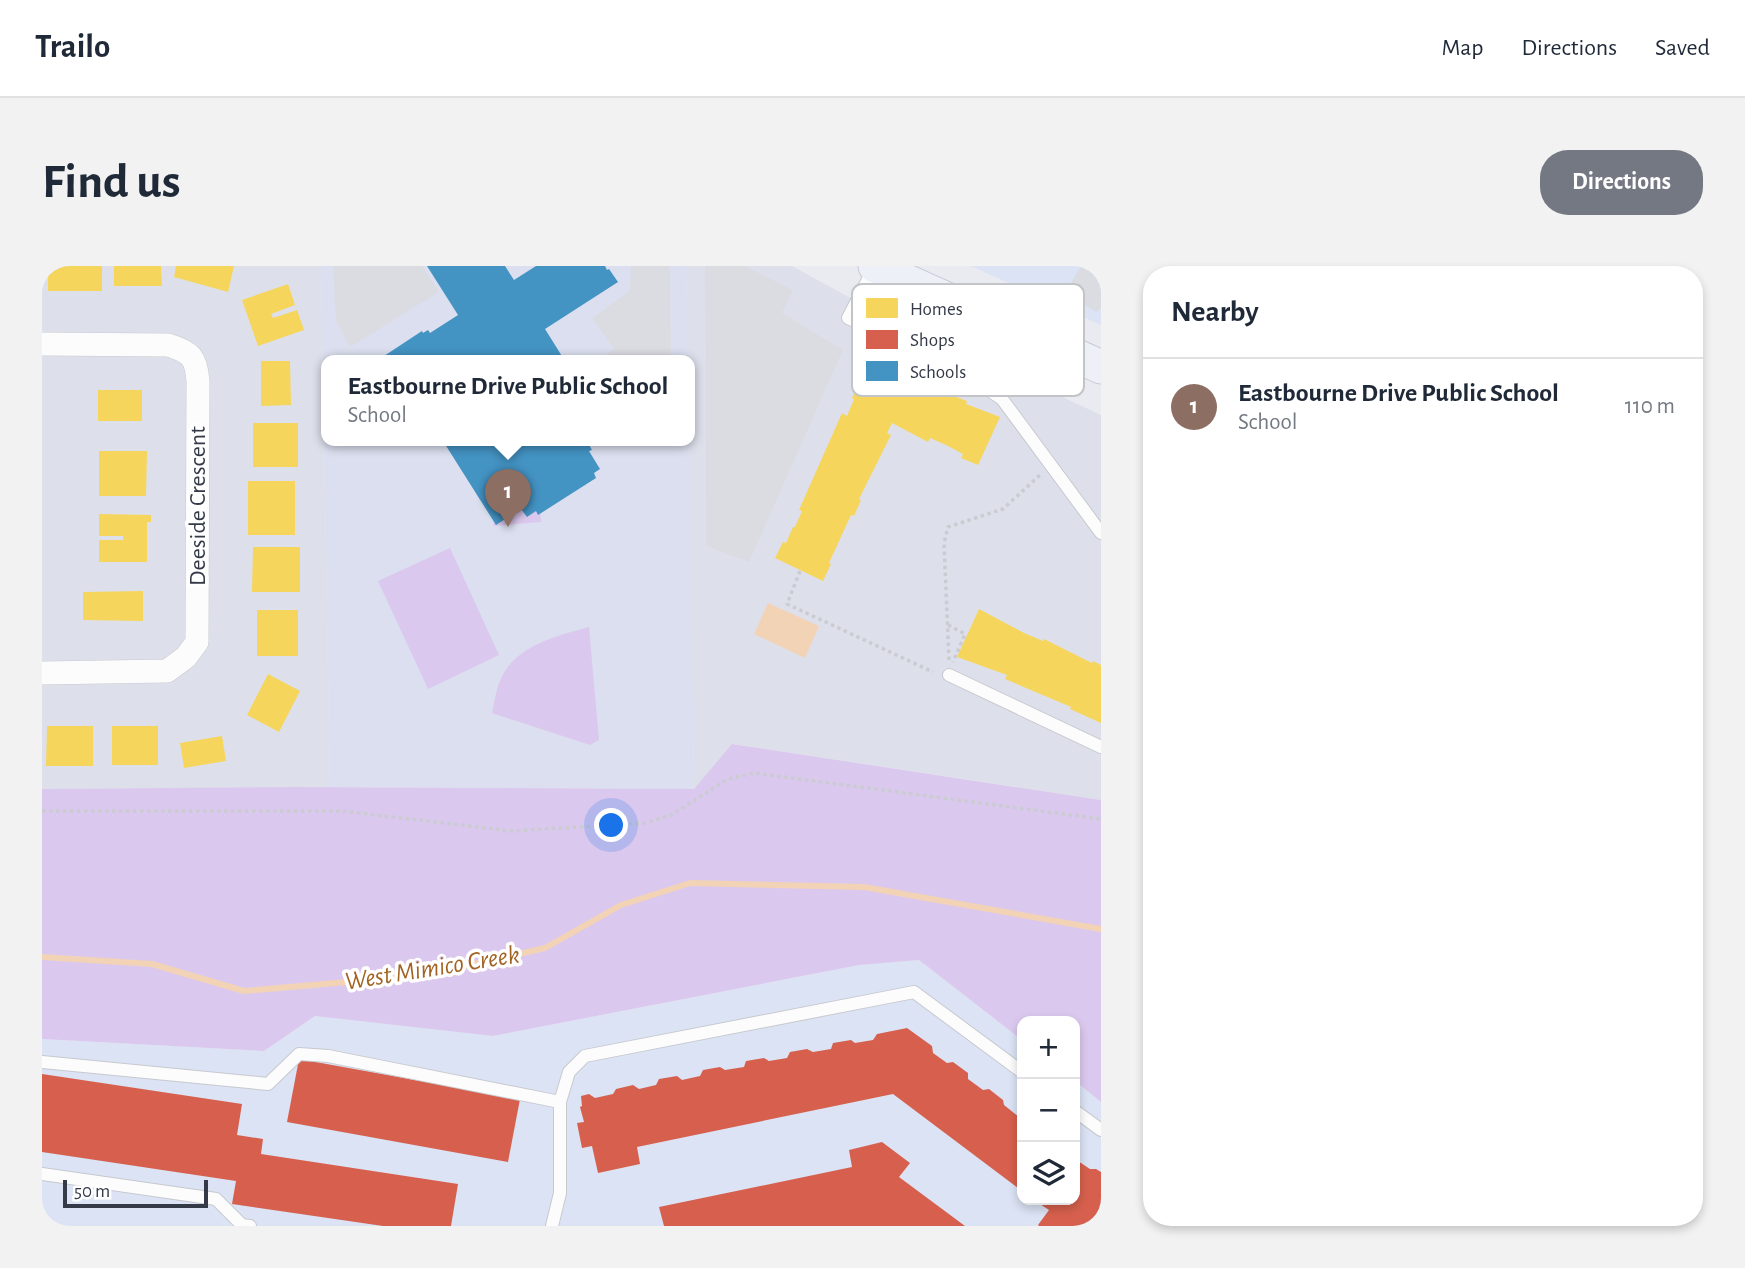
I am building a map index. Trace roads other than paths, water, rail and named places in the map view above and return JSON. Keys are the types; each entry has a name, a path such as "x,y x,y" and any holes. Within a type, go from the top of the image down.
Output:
{"street":[{"path":"875,266 912,284"},
{"name":"Deeside Crescent","path":"42,344 168,345 186,350 197,364 198,381 197,642 186,657 167,671 42,673"},
{"path":"1084,359 1101,367"}],"lane":[{"path":"866,284 875,266"},
{"path":"997,396 1101,533"},
{"path":"948,676 1101,747"},
{"path":"552,1226 559,1193 560,1102 569,1072 585,1056 914,992 1017,1068"},
{"path":"42,1062 268,1084 299,1054 328,1056 560,1102"},
{"path":"1080,1115 1101,1130"},
{"path":"42,1174 216,1199 242,1225 250,1226"}],"waterway":[{"name":"West Mimico Creek","path":"42,957 152,964 244,991 358,981 447,970 545,948 621,905 690,883 864,887 1101,929"}],"place":[{"name":"Eastbourne Drive Public School","path":"508,527"}]}
